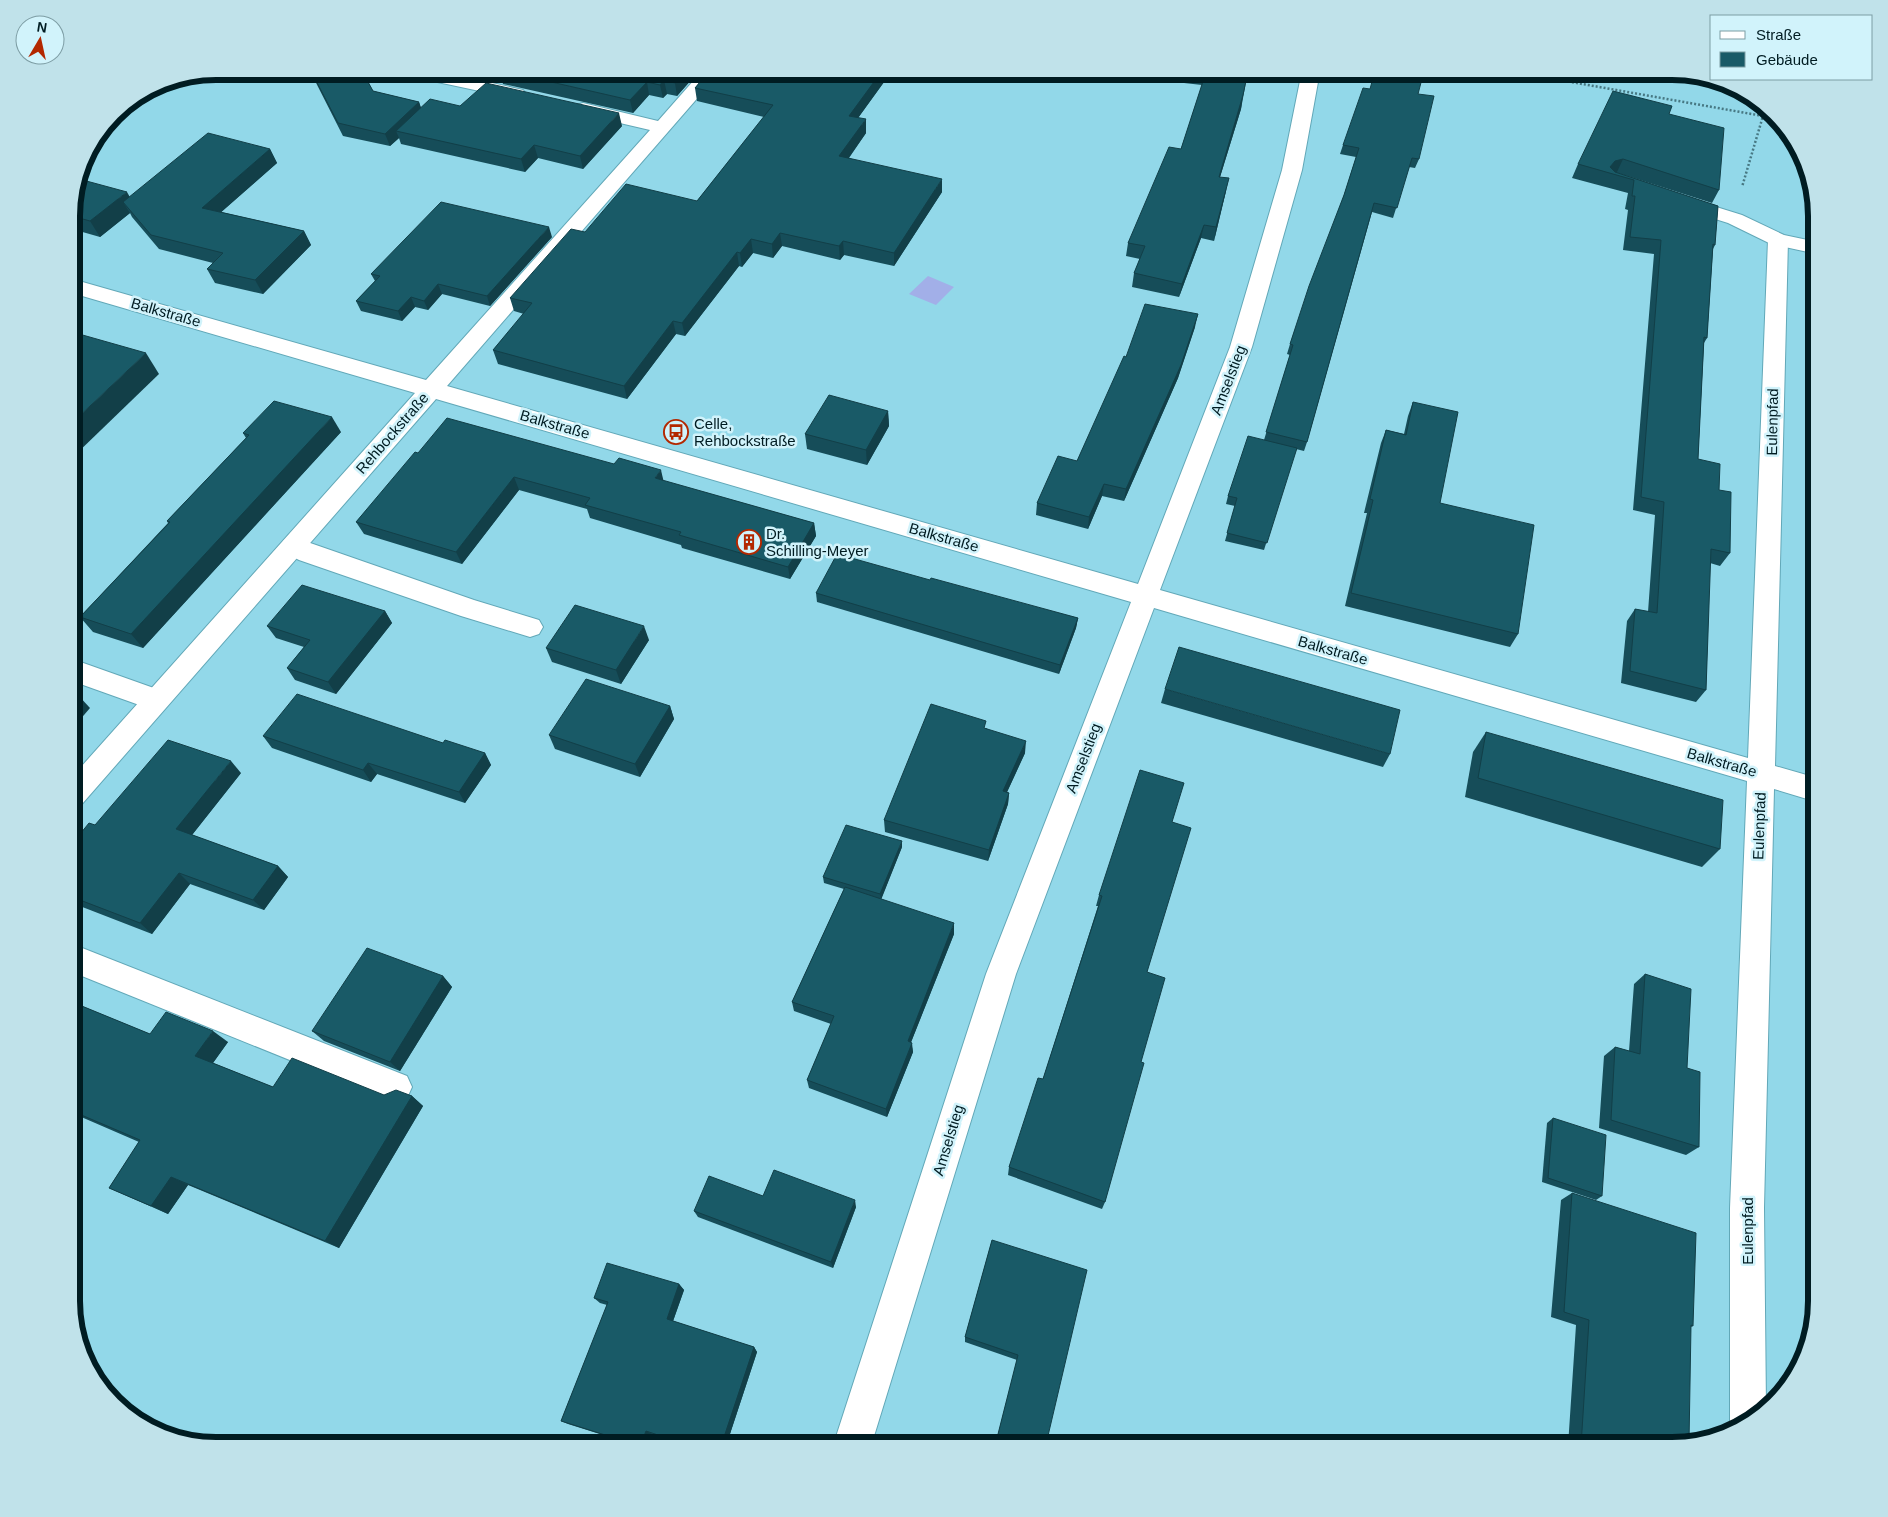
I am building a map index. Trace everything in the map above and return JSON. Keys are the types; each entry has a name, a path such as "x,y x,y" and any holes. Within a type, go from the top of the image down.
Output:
{"street":[{"path":"452,80 538,99"},
{"name":"Rehbockstraße","path":"80,787 704,80"},
{"name":"Amselstieg","path":"855,1437 1001,974 1241,347 1292,170 1309,80"},
{"path":"567,106 662,127"},
{"path":"1661,195 1735,219 1778,240 1808,246"},
{"name":"Eulenpfad","path":"1748,1414 1747,1208 1778,240"},
{"name":"Balkstraße","path":"80,288 432,388 1808,787"},
{"path":"292,546 470,609 530,627"},
{"path":"80,673 156,700"},
{"path":"80,961 396,1087"}],"path":[{"path":"1562,80 1763,116 1735,219"}],"water":[{"path":"928,276 954,287 936,305 909,294"}],"building":[{"path":"316,80 367,80 373,91 419,102 385,134 338,123"},
{"path":"542,80 664,80 660,85 647,82 630,100"},
{"path":"664,80 678,80 675,83"},
{"path":"702,80 875,80 849,116 866,119 839,156 942,179 894,253 843,241 839,246 780,233 772,244 751,239 740,253 737,252 682,323 673,321 624,386 493,350 532,303 510,298 571,229 585,232 626,184 697,201 773,105 695,88"},
{"path":"1203,80 1246,80 1219,177 1229,178 1216,227 1204,225 1182,284 1134,273 1145,246 1128,243 1169,147 1181,149"},
{"path":"1372,80 1422,80 1418,94 1434,96 1419,159 1412,158 1397,208 1374,203 1307,442 1266,432 1293,345 1290,344 1359,148 1343,145 1363,88 1370,89"},
{"path":"486,83 619,113 580,156 534,145 521,159 396,131 430,99 460,106"},
{"path":"1613,91 1672,106 1669,114 1724,128 1719,190 1623,159 1615,161 1610,167 1615,172 1718,206 1715,245 1713,244 1707,338 1704,337 1698,459 1720,464 1719,490 1731,492 1730,553 1711,549 1706,690 1630,671 1635,609 1657,613 1664,502 1641,497 1661,240 1630,237 1635,196 1632,196 1634,180 1578,164"},
{"path":"208,133 270,149 202,208 304,231 255,280 207,269 223,253 151,235 123,202"},
{"path":"85,181 127,192 90,221 80,218 81,198"},
{"path":"441,202 549,227 487,296 438,284 424,301 411,297 398,311 356,301 380,276 371,274"},
{"path":"1145,304 1198,314 1181,365 1126,489 1104,484 1089,517 1037,503 1058,456 1077,461 1124,356 1126,357"},
{"path":"80,334 146,353 80,415"},
{"path":"829,395 888,411 866,450 805,434"},
{"path":"274,401 332,417 131,634 80,617 170,522 167,521 249,435 243,433"},
{"path":"1413,402 1458,412 1440,503 1534,525 1518,634 1351,593 1373,500 1370,499 1386,430 1406,435"},
{"path":"447,418 614,464 619,458 661,470 655,478 814,523 788,567 679,535 681,532 585,505 590,498 514,477 456,552 356,522 415,452 418,453"},
{"path":"1248,436 1297,448 1267,543 1227,533 1237,498 1228,496"},
{"path":"837,554 1078,618 1060,665 816,593"},
{"path":"302,585 385,611 328,682 287,668 310,640 267,626"},
{"path":"575,605 644,626 616,670 546,648"},
{"path":"1179,647 1400,710 1390,754 1165,689"},
{"path":"586,679 670,706 635,764 549,735"},
{"path":"297,694 443,743 445,740 485,753 459,792 368,763 363,770 263,736"},
{"path":"931,704 986,721 984,728 1026,741 1003,791 1009,793 989,850 884,820"},
{"path":"1486,732 1723,800 1720,849 1478,778"},
{"path":"168,740 231,761 176,829 278,866 253,900 179,873 140,923 80,900 80,834 89,823 95,825"},
{"path":"1140,770 1184,783 1172,822 1191,828 1147,972 1165,978 1141,1062 1144,1063 1105,1202 1009,1167 1038,1078 1043,1079 1102,896 1099,895"},
{"path":"846,825 902,841 880,894 823,877"},
{"path":"845,887 954,923 908,1041 912,1043 886,1109 807,1080 834,1016 792,1002"},
{"path":"367,948 443,976 390,1062 312,1031"},
{"path":"1645,974 1691,989 1687,1068 1700,1072 1699,1147 1611,1120 1615,1047 1640,1054"},
{"path":"80,1005 150,1034 166,1012 213,1031 195,1056 273,1087 292,1058 384,1095 396,1090 412,1096 325,1241 171,1177 151,1206 109,1188 140,1140 80,1114"},
{"path":"1553,1118 1606,1135 1602,1196 1548,1178"},
{"path":"774,1170 855,1200 831,1262 694,1211 709,1176 763,1196"},
{"path":"1572,1193 1696,1233 1693,1326 1691,1325 1689,1436 1582,1437 1589,1320 1564,1312"},
{"path":"992,1240 1087,1270 1048,1437 997,1437 1018,1355 965,1337"},
{"path":"607,1263 679,1284 667,1319 754,1347 724,1437 664,1437 646,1431 644,1437 612,1437 561,1421 608,1302 594,1298"}],"place":[{"name":"Celle, Rehbockstraße","path":"676,432"},
{"name":"Dr. Schilling-Meyer","path":"749,542"}]}
